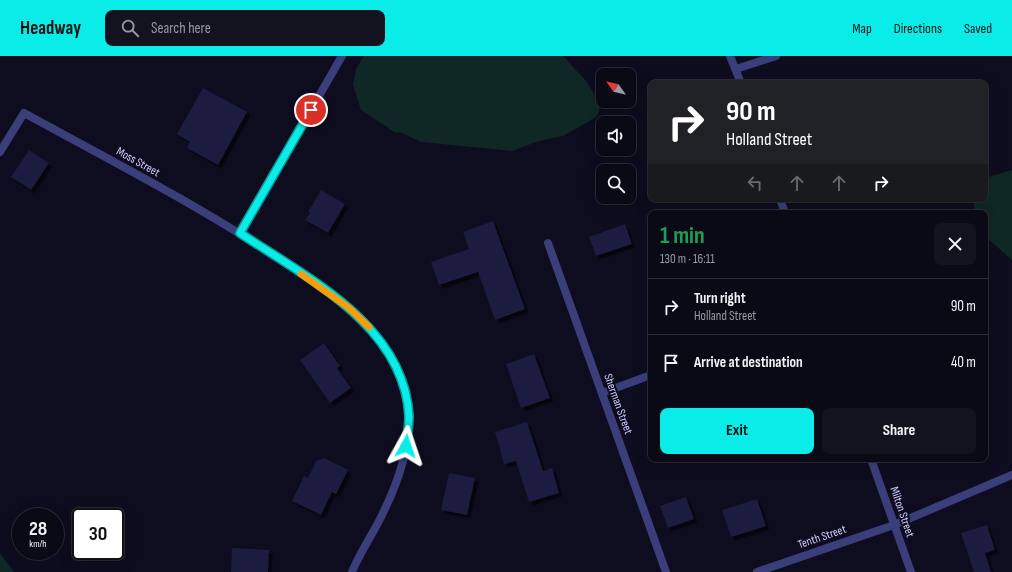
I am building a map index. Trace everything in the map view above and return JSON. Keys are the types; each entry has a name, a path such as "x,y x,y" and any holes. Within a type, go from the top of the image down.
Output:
{"street":[{"path":"240,233 342,56"},
{"path":"730,56 740,80"},
{"path":"736,68 776,56"},
{"name":"Moss Street","path":"0,152 24,113 240,233 329,292 358,316 383,344 399,374 404,388 409,416 404,459 383,514 352,572"},
{"name":"Sherman Street","path":"548,243 666,572"},
{"path":"602,393 648,376"},
{"name":"Milton Street","path":"872,462 911,572"},
{"name":"Tenth Street","path":"757,572 894,525 1012,476"}],"green space":[{"path":"364,56 563,56 587,82 596,97 596,108 600,108 599,112 595,118 563,136 539,141 512,151 421,142 400,132 396,133 361,110 353,85 356,69"},
{"path":"1012,170 1012,260 988,239 988,210 975,210 973,202 988,202 988,177"},
{"path":"0,553 1,555 14,572 0,572"}],"building":[{"path":"203,88 247,112 218,165 187,148 190,142 177,134"},
{"path":"29,150 49,163 31,190 11,177"},
{"path":"321,190 345,204 328,233 305,220"},
{"path":"493,221 525,309 495,320 478,272 439,285 431,262 469,249 463,232"},
{"path":"625,224 632,244 596,256 589,237"},
{"path":"324,343 340,366 337,368 351,388 330,403 300,360"},
{"path":"534,354 550,398 521,408 506,364"},
{"path":"527,422 543,471 552,468 559,493 529,502 516,461 504,464 495,432"},
{"path":"324,458 348,470 336,494 332,492 321,515 292,501 304,476 308,478 316,461"},
{"path":"449,473 475,478 467,515 441,510"},
{"path":"686,497 694,519 668,528 660,506"},
{"path":"757,499 766,526 731,537 722,510"},
{"path":"987,525 995,550 985,553 991,572 974,572 961,533"},
{"path":"232,548 269,550 268,572 231,572"}],"slow traffic":[{"path":"301,274 329,292 369,327"}],"route":[{"path":"311,110 240,233 329,292 358,316 383,344 393,360 404,388 409,416 406,446"}]}
